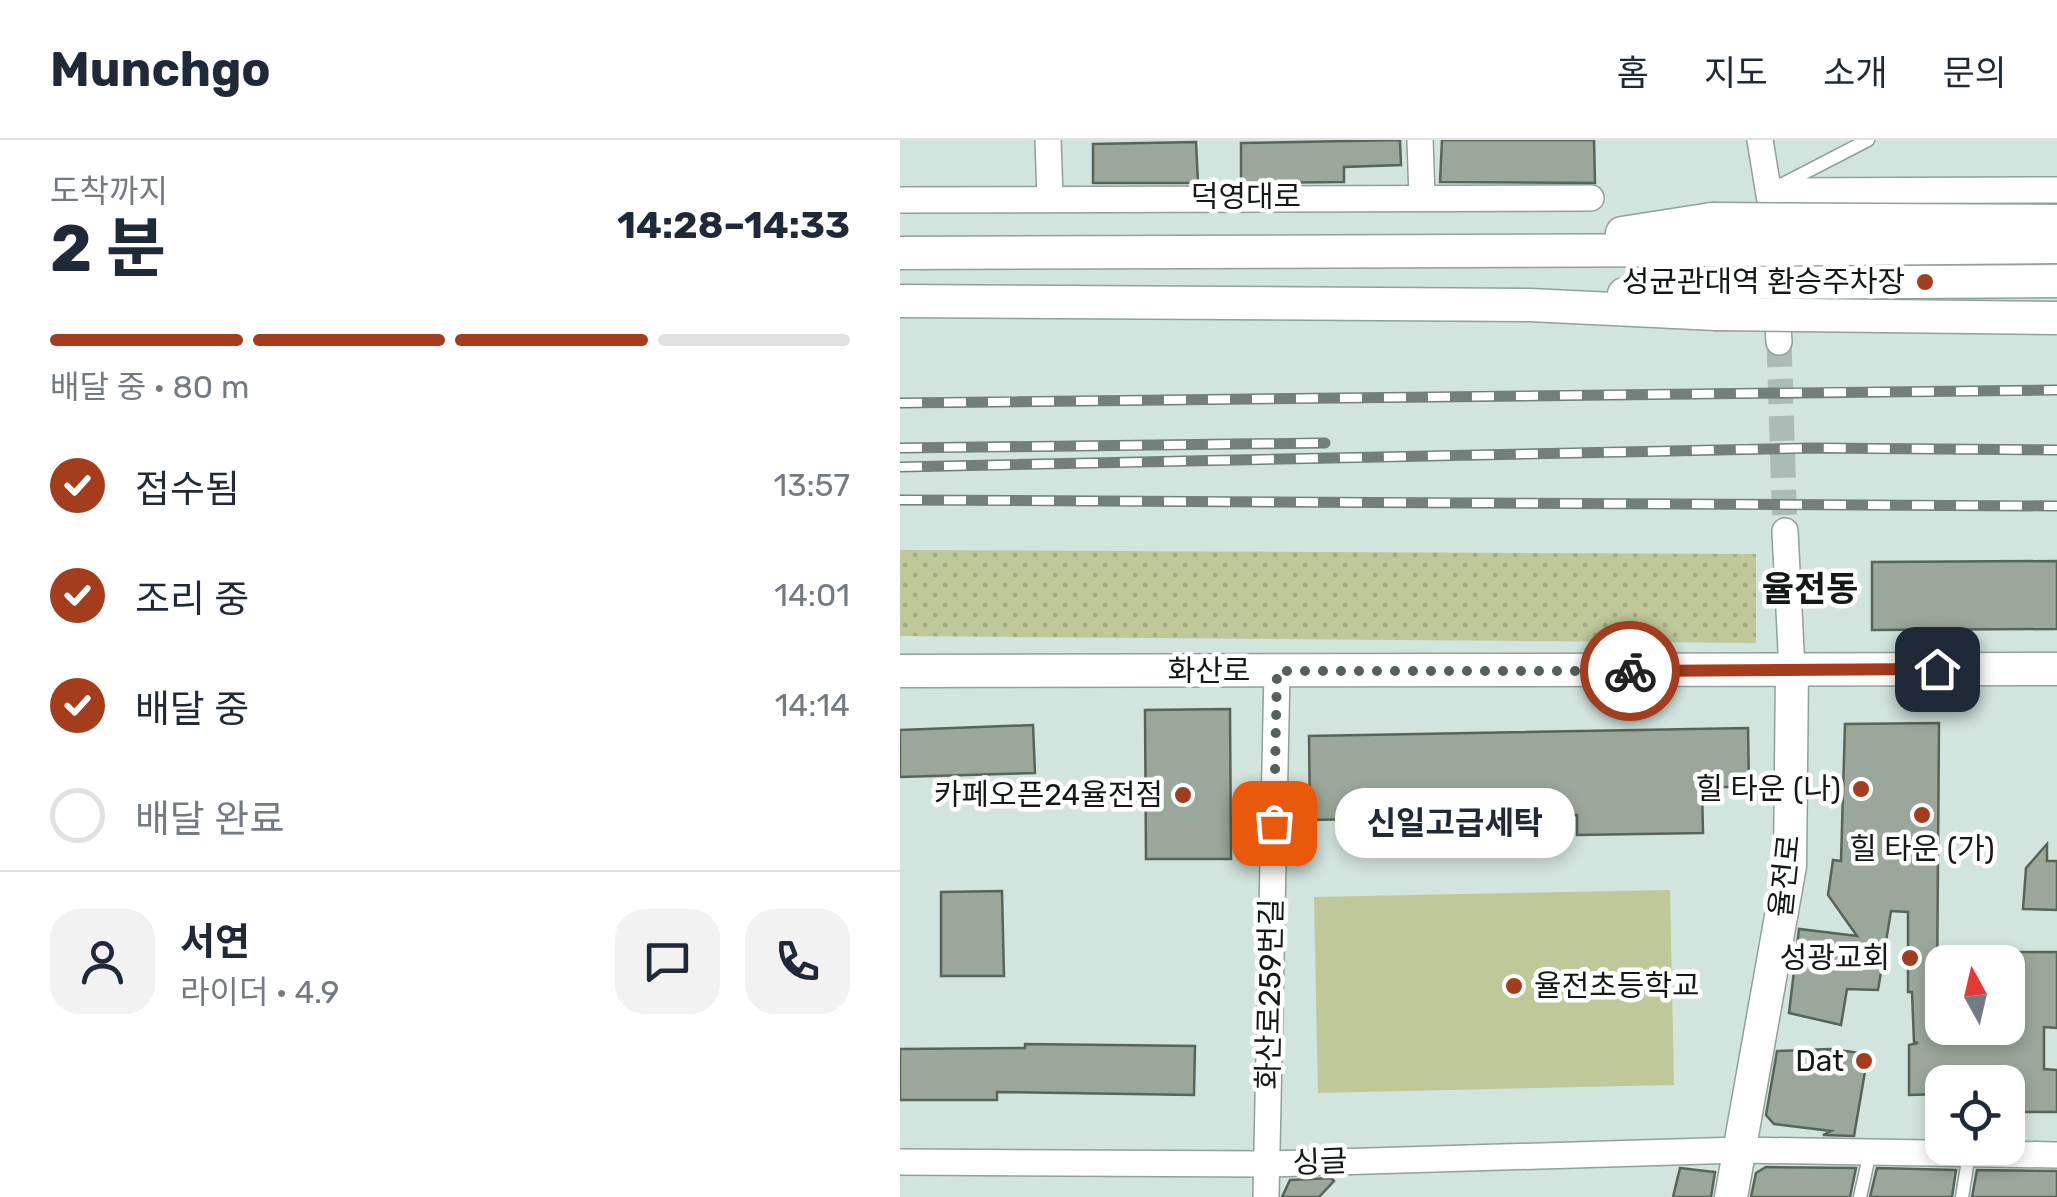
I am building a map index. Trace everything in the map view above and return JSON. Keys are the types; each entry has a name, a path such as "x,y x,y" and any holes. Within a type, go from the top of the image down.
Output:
{"street":[{"path":"1048,140 1050,197"},
{"path":"1420,140 1422,198"},
{"path":"1760,140 1770,190 1778,342"},
{"path":"1770,190 2057,190"},
{"name":"덕영대로","path":"900,200 1591,198"},
{"path":"900,253 1533,247 1713,234 2057,221"},
{"path":"1713,234 2057,247"},
{"path":"900,300 1530,305 2057,281"},
{"path":"1715,299 2057,318"},
{"path":"1785,531 1792,670"},
{"name":"화산로","path":"900,671 2054,669"},
{"name":"율전로","path":"1730,1197 1790,866 1792,670"},
{"name":"화산로259번길","path":"1266,1197 1277,671"},
{"name":"싱글","path":"900,1162 1267,1164 1740,1150 1925,1153"},
{"name":"싱글","path":"2025,1155 2057,1155"}],"lane":[{"path":"1770,190 1868,140"},
{"path":"1860,1197 1870,1152"},
{"path":"1962,1197 1966,1165"}],"green space":[{"path":"900,550 1756,554 1756,643 900,636"},
{"path":"1670,890 1674,1085 1318,1093 1314,897"}],"building":[{"path":"1400,140 1401,165 1344,167 1344,182 1241,183 1241,143"},
{"path":"1442,140 1594,140 1595,183 1440,182"},
{"path":"1196,142 1198,183 1093,183 1093,144"},
{"path":"2057,561 2057,629 1872,630 1872,562"},
{"path":"1230,709 1231,859 1146,859 1145,710"},
{"path":"1939,723 1937,945 1925,945 1925,1045 2025,1045 2025,952 2057,952 2057,1028 2044,1027 2044,1069 2057,1070 2057,1112 2025,1112 2025,1065 1925,1065 1925,1095 1909,1095 1909,1045 1918,1043 1914,1042 1912,992 1908,992 1908,912 1891,911 1878,990 1847,989 1841,1025 1789,1013 1799,929 1857,936 1828,895 1833,860 1841,861 1845,724"},
{"path":"1033,725 1035,773 900,777 900,730"},
{"path":"1748,728 1749,787 1702,787 1703,833 1577,835 1577,815 1310,820 1309,736"},
{"path":"2047,844 2047,861 2057,861 2057,910 2023,909 2026,868"},
{"path":"1002,891 1004,976 941,976 941,892"},
{"path":"1025,1044 1195,1046 1194,1095 997,1092 997,1100 900,1100 900,1049 1025,1048"},
{"path":"1830,1049 1868,1054 1854,1136 1823,1135 1831,1131 1774,1124 1766,1115 1777,1051"},
{"path":"1766,1167 1856,1168 1850,1197 1751,1197 1756,1173"},
{"path":"1680,1168 1715,1172 1711,1197 1673,1197"},
{"path":"1877,1168 1956,1170 1952,1197 1870,1197"},
{"path":"1977,1170 2057,1171 2057,1197 1972,1197"},
{"path":"1290,1180 1334,1181 1319,1197 1282,1197"}],"tunnel":[{"path":"1779,342 1785,531"}],"railway":[{"path":"900,403 2057,390"},
{"path":"900,448 1325,443"},
{"path":"900,467 1812,448 2057,450"},
{"path":"900,500 2057,506"}],"way so far":[{"path":"1274,823 1277,671 1630,671"}],"place":[{"name":"성균관대역 환승주차장","path":"1925,282"},
{"name":"힐 타운 (나)","path":"1861,789"},
{"name":"카페오픈24율전점","path":"1183,795"},
{"name":"힐 타운 (가)","path":"1922,815"},
{"name":"신일고급세탁","path":"1274,823"},
{"name":"성광교회","path":"1910,958"},
{"name":"율전초등학교","path":"1514,986"},
{"name":"Dat","path":"1864,1061"}],"district":[{"name":"율전동","path":"1810,589"}],"route":[{"path":"1630,671 1937,669"}]}
